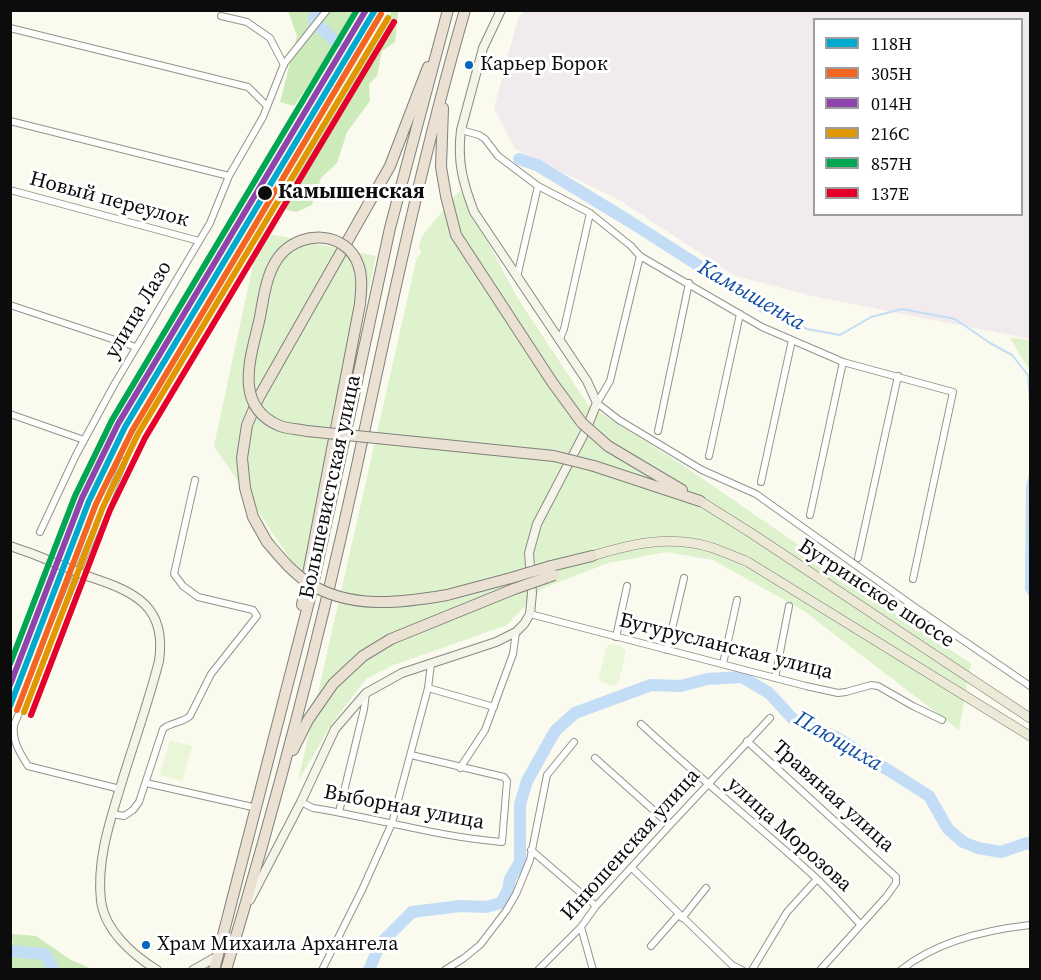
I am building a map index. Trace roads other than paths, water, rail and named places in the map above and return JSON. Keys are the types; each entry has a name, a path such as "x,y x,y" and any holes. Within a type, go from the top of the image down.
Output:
{"highway":[{"name":"Большевистская улица","path":"214,969 285,698 338,478 390,228 448,10"},
{"name":"Большевистская улица","path":"226,969 313,656 429,140 465,10"},
{"path":"440,40 418,89 390,166 259,397 247,425 242,458 245,488 253,517 267,542 287,565 307,582 334,595 370,602 406,602 447,595 511,578 553,570"},
{"path":"449,69 441,122 441,167 456,235 582,423 608,446 700,501"},
{"path":"285,698 310,560 360,304 361,273 354,255 333,239 313,237 304,239 284,251 271,270 248,375 251,398 256,408 264,416 282,427 307,431 554,456 594,466 700,501"},
{"path":"282,774 308,720 333,684 363,656 391,639 514,589 553,570 592,556"}],"main road":[{"name":"Бугринское шоссе","path":"700,501 1030,718"},
{"path":"592,556 644,542 679,541 711,547 748,562 1030,736"}],"street":[{"name":"улица Лазо","path":"40,532 84,440 210,223 229,176 267,106 284,65 327,10"},
{"path":"501,10 483,48 461,130 463,183 474,212 587,381 597,403 619,420 702,470 756,494 1030,686"},
{"path":"220,16 247,22 270,38 284,65"},
{"path":"10,28 248,87 267,106"},
{"path":"10,121 229,176"},
{"path":"461,130 485,139 498,156 538,186 590,213 632,246 640,256 762,327 843,362 952,392 913,579"},
{"path":"517,277 538,186"},
{"name":"Новый переулок","path":"10,190 200,241"},
{"path":"559,341 564,329 590,213"},
{"path":"243,912 301,802 335,729 366,693 394,676 496,642 516,632 530,614 532,593 529,554 537,524 610,381 640,256"},
{"path":"658,430 689,283"},
{"path":"10,305 136,347"},
{"path":"709,456 740,314"},
{"path":"761,482 792,340"},
{"path":"810,514 843,362"},
{"path":"858,558 898,376"},
{"path":"10,414 84,440"},
{"path":"120,789 28,766 20,754 13,735 14,725 124,461"},
{"path":"112,814 124,816 139,802 163,729 169,724 190,716 211,674 235,641 256,620 256,612 253,610 198,597 183,586 174,574 195,480"},
{"path":"10,546 119,587 141,601 152,612 159,630 161,648 159,661 112,814 103,858 101,902 111,927 120,938 141,959 158,969"},
{"path":"667,650 684,578"},
{"path":"616,637 627,586"},
{"path":"723,664 737,600"},
{"path":"776,678 789,606"},
{"name":"Бугурусланская улица","path":"530,614 838,693 871,685 878,686 942,720"},
{"path":"411,755 460,768 485,730 513,654 516,632"},
{"path":"322,969 392,824 428,688 431,664"},
{"path":"428,688 494,706"},
{"path":"339,812 366,693"},
{"name":"Инюшенская улица","path":"538,969 581,927 596,906 770,718"},
{"name":"улица Морозова","path":"641,724 817,879 860,924"},
{"name":"Травяная улица","path":"747,741 896,877 896,883 886,897 860,924"},
{"path":"445,969 480,945 516,894 530,860 547,776 574,742"},
{"path":"595,759 670,825"},
{"name":"Выборная улица","path":"301,802 313,808 469,840 502,842 507,781 504,777 460,768"},
{"path":"147,783 257,808"},
{"path":"531,850 596,906"},
{"path":"632,868 730,967 742,969"},
{"path":"752,969 787,912 817,879"},
{"path":"651,946 705,888"},
{"path":"820,969 860,924"},
{"path":"901,969 915,958 933,949 998,928 1030,924"},
{"path":"581,927 592,969"},
{"path":"193,969 218,956"}],"water":[{"path":"1030,472 1030,599 1025,589 1026,485"}],"waterway":[{"name":"Камышенка","path":"314,21 316,10"},
{"name":"Камышенка","path":"320,27 336,42"},
{"name":"Камышенка","path":"519,159 537,165 765,308"},
{"name":"Камышенка","path":"765,308 807,329 840,335 871,317 902,309 955,319 1012,355 1028,375 1030,404"},
{"name":"Плющиха","path":"369,970 380,944 412,912 461,906 486,907 501,903 508,890 510,879 520,862 520,804 527,781 555,731 575,713 651,685 681,686 707,679 742,677 769,693 793,719 836,737 929,796 948,829 963,842 978,848 1001,852 1030,844"},
{"name":"Плющиха","path":"10,951 45,954 54,970"}],"place":[{"name":"Карьер Борок","path":"469,65"},
{"name":"Камышенская","path":"265,193"},
{"name":"Храм Михаила Архангела","path":"146,945"}]}
